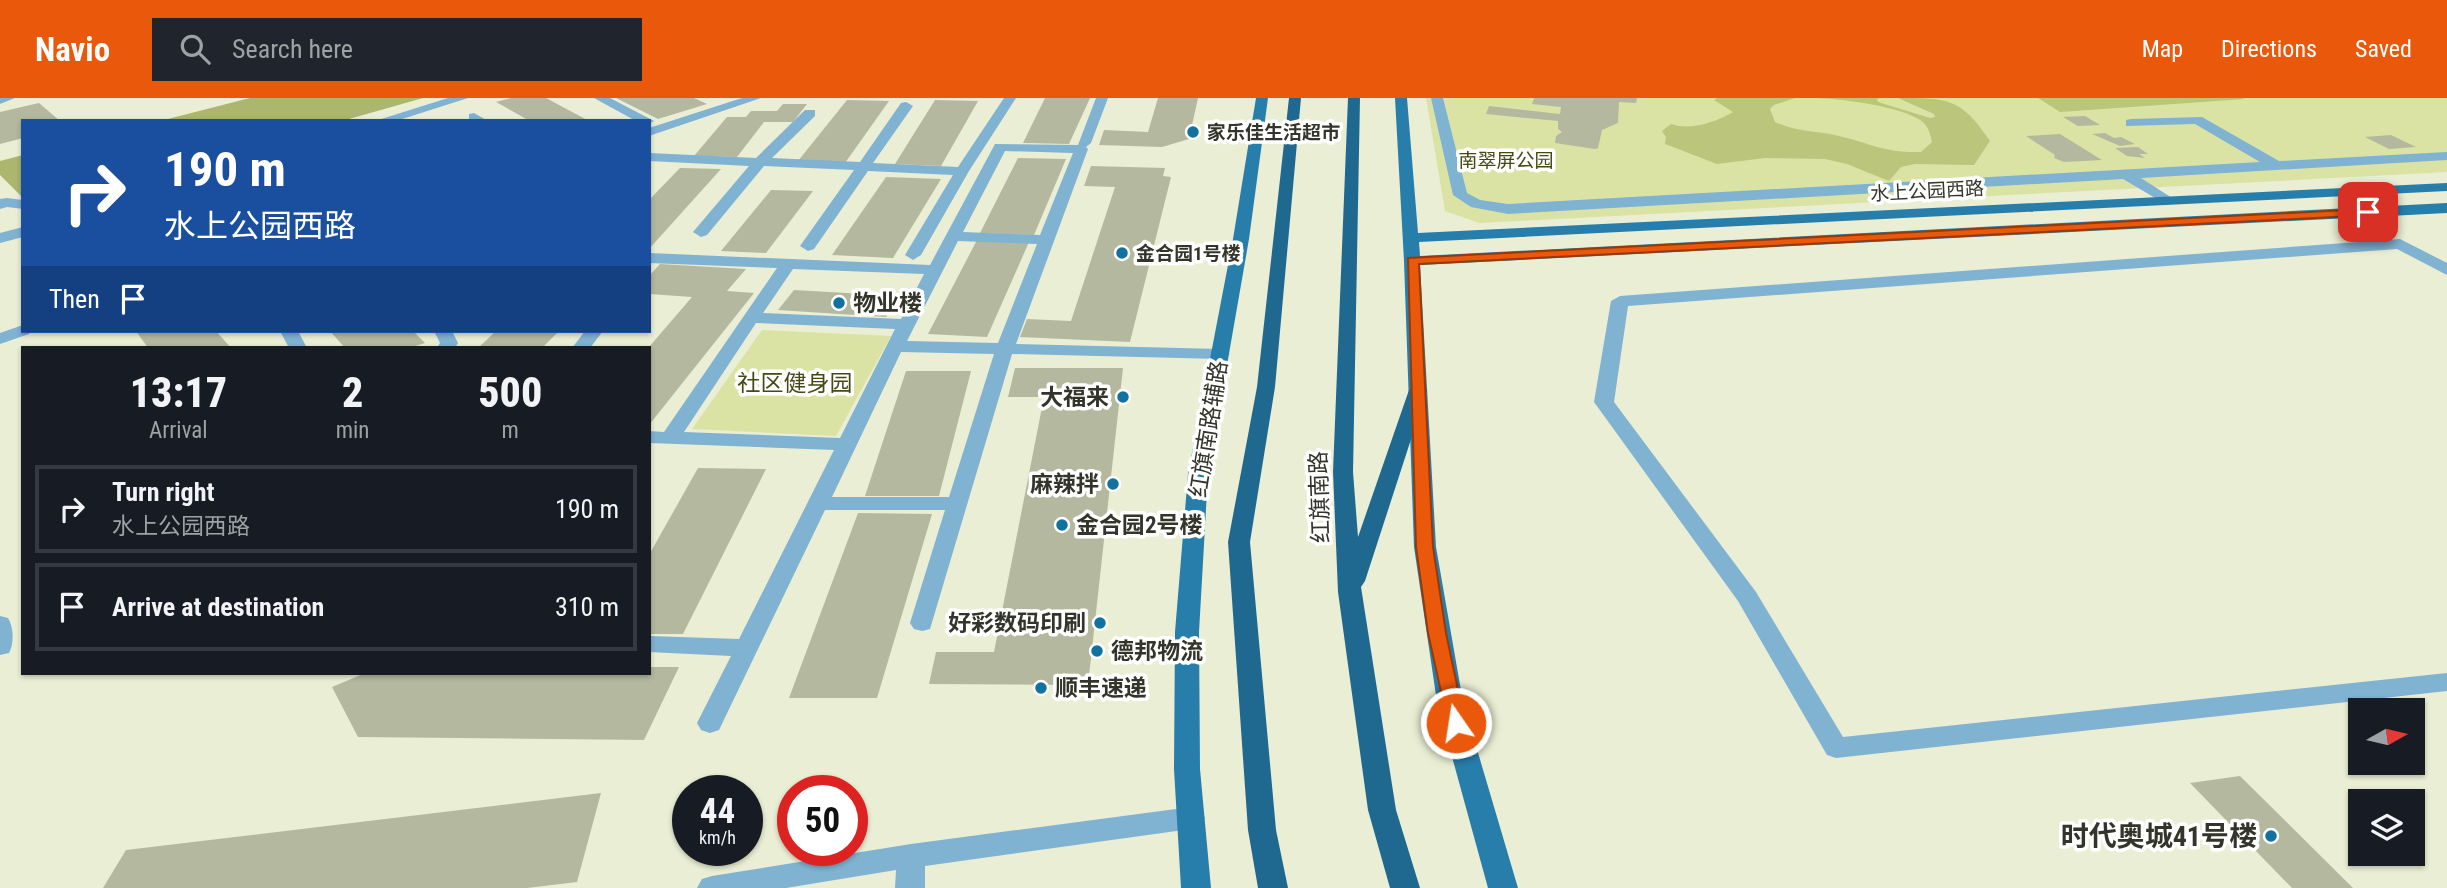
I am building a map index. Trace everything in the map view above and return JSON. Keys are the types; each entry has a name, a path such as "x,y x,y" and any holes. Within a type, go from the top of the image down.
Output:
{"highway":[{"path":"1273,888 1262,830 1239,542 1266,387 1295,98"},
{"name":"红旗南路","path":"1354,98 1343,472 1350,593 1382,810 1405,888"},
{"path":"1350,593 1418,390"}],"main road":[{"name":"红旗南路辅路","path":"1196,888 1187,769 1187,632 1198,474 1221,354 1262,98"},
{"path":"1401,98 1425,547 1450,702 1503,888"},
{"name":"水上公园西路","path":"1411,250 2167,201 2447,187"},
{"name":"水上公园西路","path":"1411,250 2447,208"}],"street":[{"path":"0,100 9,98"},
{"path":"388,119 462,98"},
{"path":"600,98 640,119"},
{"path":"913,255 962,171 1010,98"},
{"path":"1084,143 1102,98"},
{"path":"1437,98 1460,195 1476,204 1508,209 2447,156"},
{"path":"652,125 743,99"},
{"path":"808,246 906,106"},
{"path":"701,232 760,162 810,113"},
{"path":"2131,123 2197,120 2277,166"},
{"path":"710,723 906,324 1000,146 1081,149 1005,348 922,623"},
{"path":"652,160 962,171"},
{"path":"2126,174 2167,201"},
{"path":"0,204 7,202 21,205"},
{"path":"0,238 21,233"},
{"path":"953,236 1046,240"},
{"path":"2447,270 2400,244 1620,301 1604,402 1748,597 1836,748 2447,682"},
{"path":"651,258 935,270"},
{"path":"670,438 788,264"},
{"path":"751,318 906,324"},
{"path":"0,339 21,331"},
{"path":"895,346 1221,354"},
{"path":"651,437 847,444"},
{"path":"817,503 958,504"},
{"path":"0,624 0,647"},
{"path":"651,644 747,648"},
{"path":"712,888 911,856 1191,818"},
{"path":"910,888 911,856"}],"green space":[{"name":"南翠屏公园","path":"1426,98 2447,98 2447,172 1479,223 1445,211"},
{"name":"社区健身园","path":"762,330 891,336 836,436 692,429"}],"shaded area":[{"path":"250,98 423,98 349,119 168,119"},
{"path":"1795,98 1770,109 1775,122 1799,130 1908,152 1921,152 1932,142 1925,124 1914,116 1869,104 1811,98 1881,98 1877,99 1878,102 1930,118 1935,117 1934,114 1898,98 1942,100 1962,108 1990,141 1974,165 1915,164 1901,167 1889,181 1847,164 1825,159 1765,158 1717,164 1665,144 1666,137 1662,131 1671,124 1703,124 1733,112 1714,100"},
{"path":"2038,98 2242,98 2245,99 2060,112"},
{"path":"21,156 21,196 0,175 0,161"}],"building":[{"path":"511,98 546,98 585,119 526,119 496,102"},
{"path":"616,98 694,98 707,104 658,119"},
{"path":"1045,98 1090,98 1069,144 1023,143"},
{"path":"1158,98 1198,98 1189,139 1162,147 1099,145 1104,130 1148,132"},
{"path":"1534,98 1637,98 1636,103 1619,102 1618,123 1602,130 1598,148 1595,149 1555,143 1556,136 1562,132 1558,129 1558,121 1486,114 1489,106 1560,114 1561,107 1532,104"},
{"path":"847,100 889,101 845,163 798,161"},
{"path":"935,100 978,101 941,166 895,164"},
{"path":"39,103 58,119 21,119 21,139 0,144 0,112"},
{"path":"783,104 807,104 793,122 764,122 737,157 694,156 727,117 746,117 751,111 777,111"},
{"path":"2085,116 2100,125 2078,126 2063,117"},
{"path":"2105,133 2135,144 2120,146 2092,134"},
{"path":"2060,134 2102,160 2064,162 2054,158 2055,155 2026,136"},
{"path":"2391,135 2416,147 2389,149 2365,137"},
{"path":"2138,147 2148,154 2139,154 2145,158 2127,156 2115,148"},
{"path":"1018,158 1066,159 1034,235 980,233"},
{"name":"金合园1号楼","path":"1091,166 1165,168 1163,176 1171,177 1130,342 1020,337 1027,319 1071,321 1115,187 1084,186"},
{"path":"680,168 721,169 651,247 651,198"},
{"path":"886,177 941,179 893,258 832,255"},
{"path":"771,190 813,191 766,253 721,251"},
{"path":"977,240 1029,242 987,337 928,334"},
{"path":"660,264 746,269 727,291 754,293 651,422 650,346 692,297 651,294 651,274"},
{"name":"物业楼","path":"794,290 899,296 886,317 778,310"},
{"path":"137,333 218,333 229,346 147,346"},
{"path":"332,333 415,333 425,343 415,346 343,346"},
{"path":"494,333 557,333 544,346 480,346"},
{"name":"金合园2号楼","path":"1015,368 1123,368 1088,685 929,684 936,652 994,652 1044,397 1008,397"},
{"path":"906,371 971,371 939,496 865,496"},
{"path":"698,468 766,469 683,634 651,634 651,551"},
{"path":"858,513 932,514 877,698 789,698"},
{"path":"651,667 679,667 644,740 358,737 332,687 361,675 651,675"},
{"name":"时代奥城41号楼","path":"2240,776 2353,888 2292,888 2190,783"},
{"path":"601,793 577,882 527,888 103,888 126,850"}],"place":[{"name":"家乐佳生活超市","path":"1193,132"},
{"name":"金合园1号楼","path":"1122,253"},
{"name":"物业楼","path":"839,303"},
{"name":"大福来","path":"1123,397"},
{"name":"麻辣拌","path":"1113,484"},
{"name":"金合园2号楼","path":"1062,525"},
{"name":"好彩数码印刷","path":"1100,623"},
{"name":"德邦物流","path":"1097,651"},
{"name":"顺丰速递","path":"1041,688"},
{"name":"时代奥城41号楼","path":"2271,836"}],"route":[{"path":"1456,723 1437,633 1425,547 1412,261 2368,212"}]}
